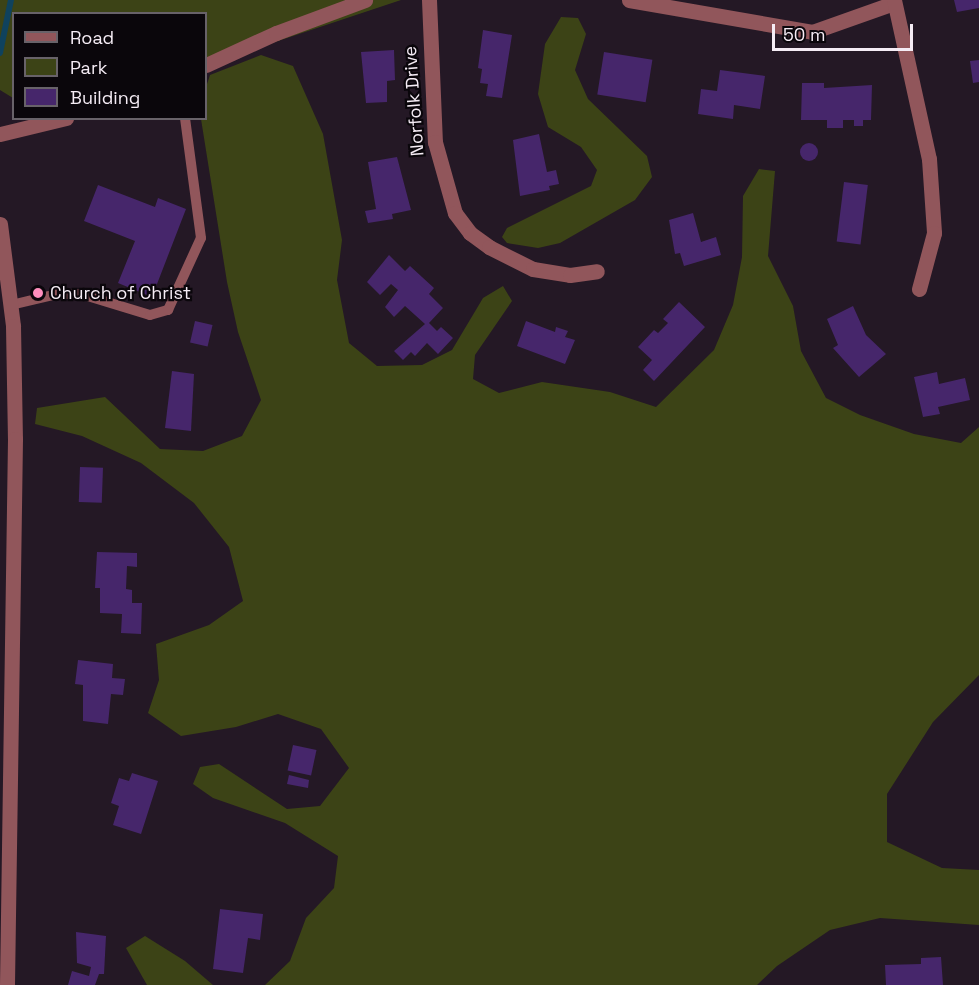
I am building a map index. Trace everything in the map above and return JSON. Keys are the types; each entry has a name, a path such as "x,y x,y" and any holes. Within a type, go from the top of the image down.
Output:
{"street":[{"path":"207,65 285,29 366,0"},
{"name":"Norfolk Drive","path":"429,0 435,142 455,213 480,240 533,269 570,275 597,271"},
{"path":"629,0 812,32 894,2 929,159 934,233 919,289"},
{"path":"0,134 58,120"},
{"path":"0,224 11,305 15,439 6,622 7,985"}],"lane":[{"path":"11,305 57,294 81,294 150,315 168,310 201,238 185,120"}],"green space":[{"path":"0,0 401,0 207,65 207,12 12,12 12,97 0,90"},
{"path":"561,17 578,18 586,34 575,70 588,99 647,156 652,177 635,200 560,243 538,248 507,243 502,237 507,228 591,186 597,170 581,147 548,127 538,94 545,44"},
{"path":"261,55 293,66 323,134 342,240 337,280 349,343 377,366 422,365 452,350 483,298 503,286 512,301 475,355 473,379 499,393 542,382 610,392 656,407 714,350 733,305 742,257 743,196 759,169 775,171 768,256 793,306 801,351 826,398 860,415 914,434 961,443 979,427 979,675 933,722 887,794 887,842 942,868 979,870 979,925 880,918 830,930 777,966 757,985 265,985 290,961 306,918 334,888 338,856 285,823 213,798 193,784 200,767 219,764 287,809 320,806 349,768 321,729 278,714 236,727 181,736 148,713 159,680 156,644 209,625 243,601 229,547 194,503 141,463 82,436 35,424 37,408 105,397 160,449 203,451 242,436 261,400 238,332 227,282 201,120 207,120 207,84 210,75"},
{"path":"145,936 185,961 213,985 147,985 126,948"}],"building":[{"path":"954,0 979,0 979,8 957,12"},
{"path":"483,30 512,35 502,98 486,96 488,84 480,83 482,69 478,68"},
{"path":"394,50 395,80 387,81 387,102 366,103 361,52"},
{"path":"604,52 652,60 646,102 597,94"},
{"path":"979,60 979,82 973,83 970,61"},
{"path":"720,70 765,76 760,109 734,105 733,119 698,114 701,89 717,91"},
{"path":"802,83 824,83 824,88 872,85 871,120 863,120 863,126 854,126 854,120 843,120 843,128 827,128 827,120 801,120"},
{"path":"539,134 547,172 556,170 559,184 549,186 550,190 520,196 513,140"},
{"path":"809,143 815,146 818,152 815,158 809,161 803,158 800,152 803,146"},
{"path":"397,157 411,210 392,214 393,219 368,223 365,211 376,209 368,162"},
{"path":"844,182 868,185 861,244 837,242"},
{"path":"98,185 155,207 158,198 186,209 152,297 118,283 135,241 84,221"},
{"path":"693,213 701,242 716,237 721,255 684,266 680,253 675,254 669,220"},
{"path":"389,255 405,271 410,266 434,288 429,294 443,308 429,323 437,331 441,327 453,338 438,354 427,343 415,356 411,352 403,360 394,351 425,324 405,306 394,317 385,307 398,290 391,284 380,295 367,282"},
{"path":"679,302 705,327 654,381 643,370 652,360 638,347 654,330 658,333 668,323 663,319"},
{"path":"853,306 866,335 886,354 859,377 833,348 838,345 827,319"},
{"path":"195,321 213,325 208,346 190,342"},
{"path":"526,321 555,332 556,327 568,331 565,337 575,340 565,364 517,346"},
{"path":"172,371 194,374 191,431 165,428"},
{"path":"937,372 939,384 965,378 970,400 938,407 940,414 923,417 914,377"},
{"path":"80,467 103,468 102,503 79,502"},
{"path":"97,552 137,553 137,567 127,566 126,589 132,590 132,603 142,603 141,634 121,633 122,614 100,613 100,588 95,588"},
{"path":"78,660 113,664 112,678 125,679 123,695 111,694 108,724 83,721 83,685 75,684"},
{"path":"293,745 316,750 311,775 288,770"},
{"path":"132,773 158,781 141,834 113,825 119,806 111,803 119,778 129,781"},
{"path":"289,775 309,780 308,788 287,784"},
{"path":"220,909 263,914 260,940 248,938 243,973 213,969"},
{"path":"76,932 106,936 104,974 99,974 95,985 68,985 72,971 89,976 91,967 77,963"},
{"path":"941,957 943,985 886,985 885,965 921,964 921,958"}],"waterway":[{"path":"0,53 11,0"}],"place":[{"name":"Church of Christ","path":"38,293"}]}
